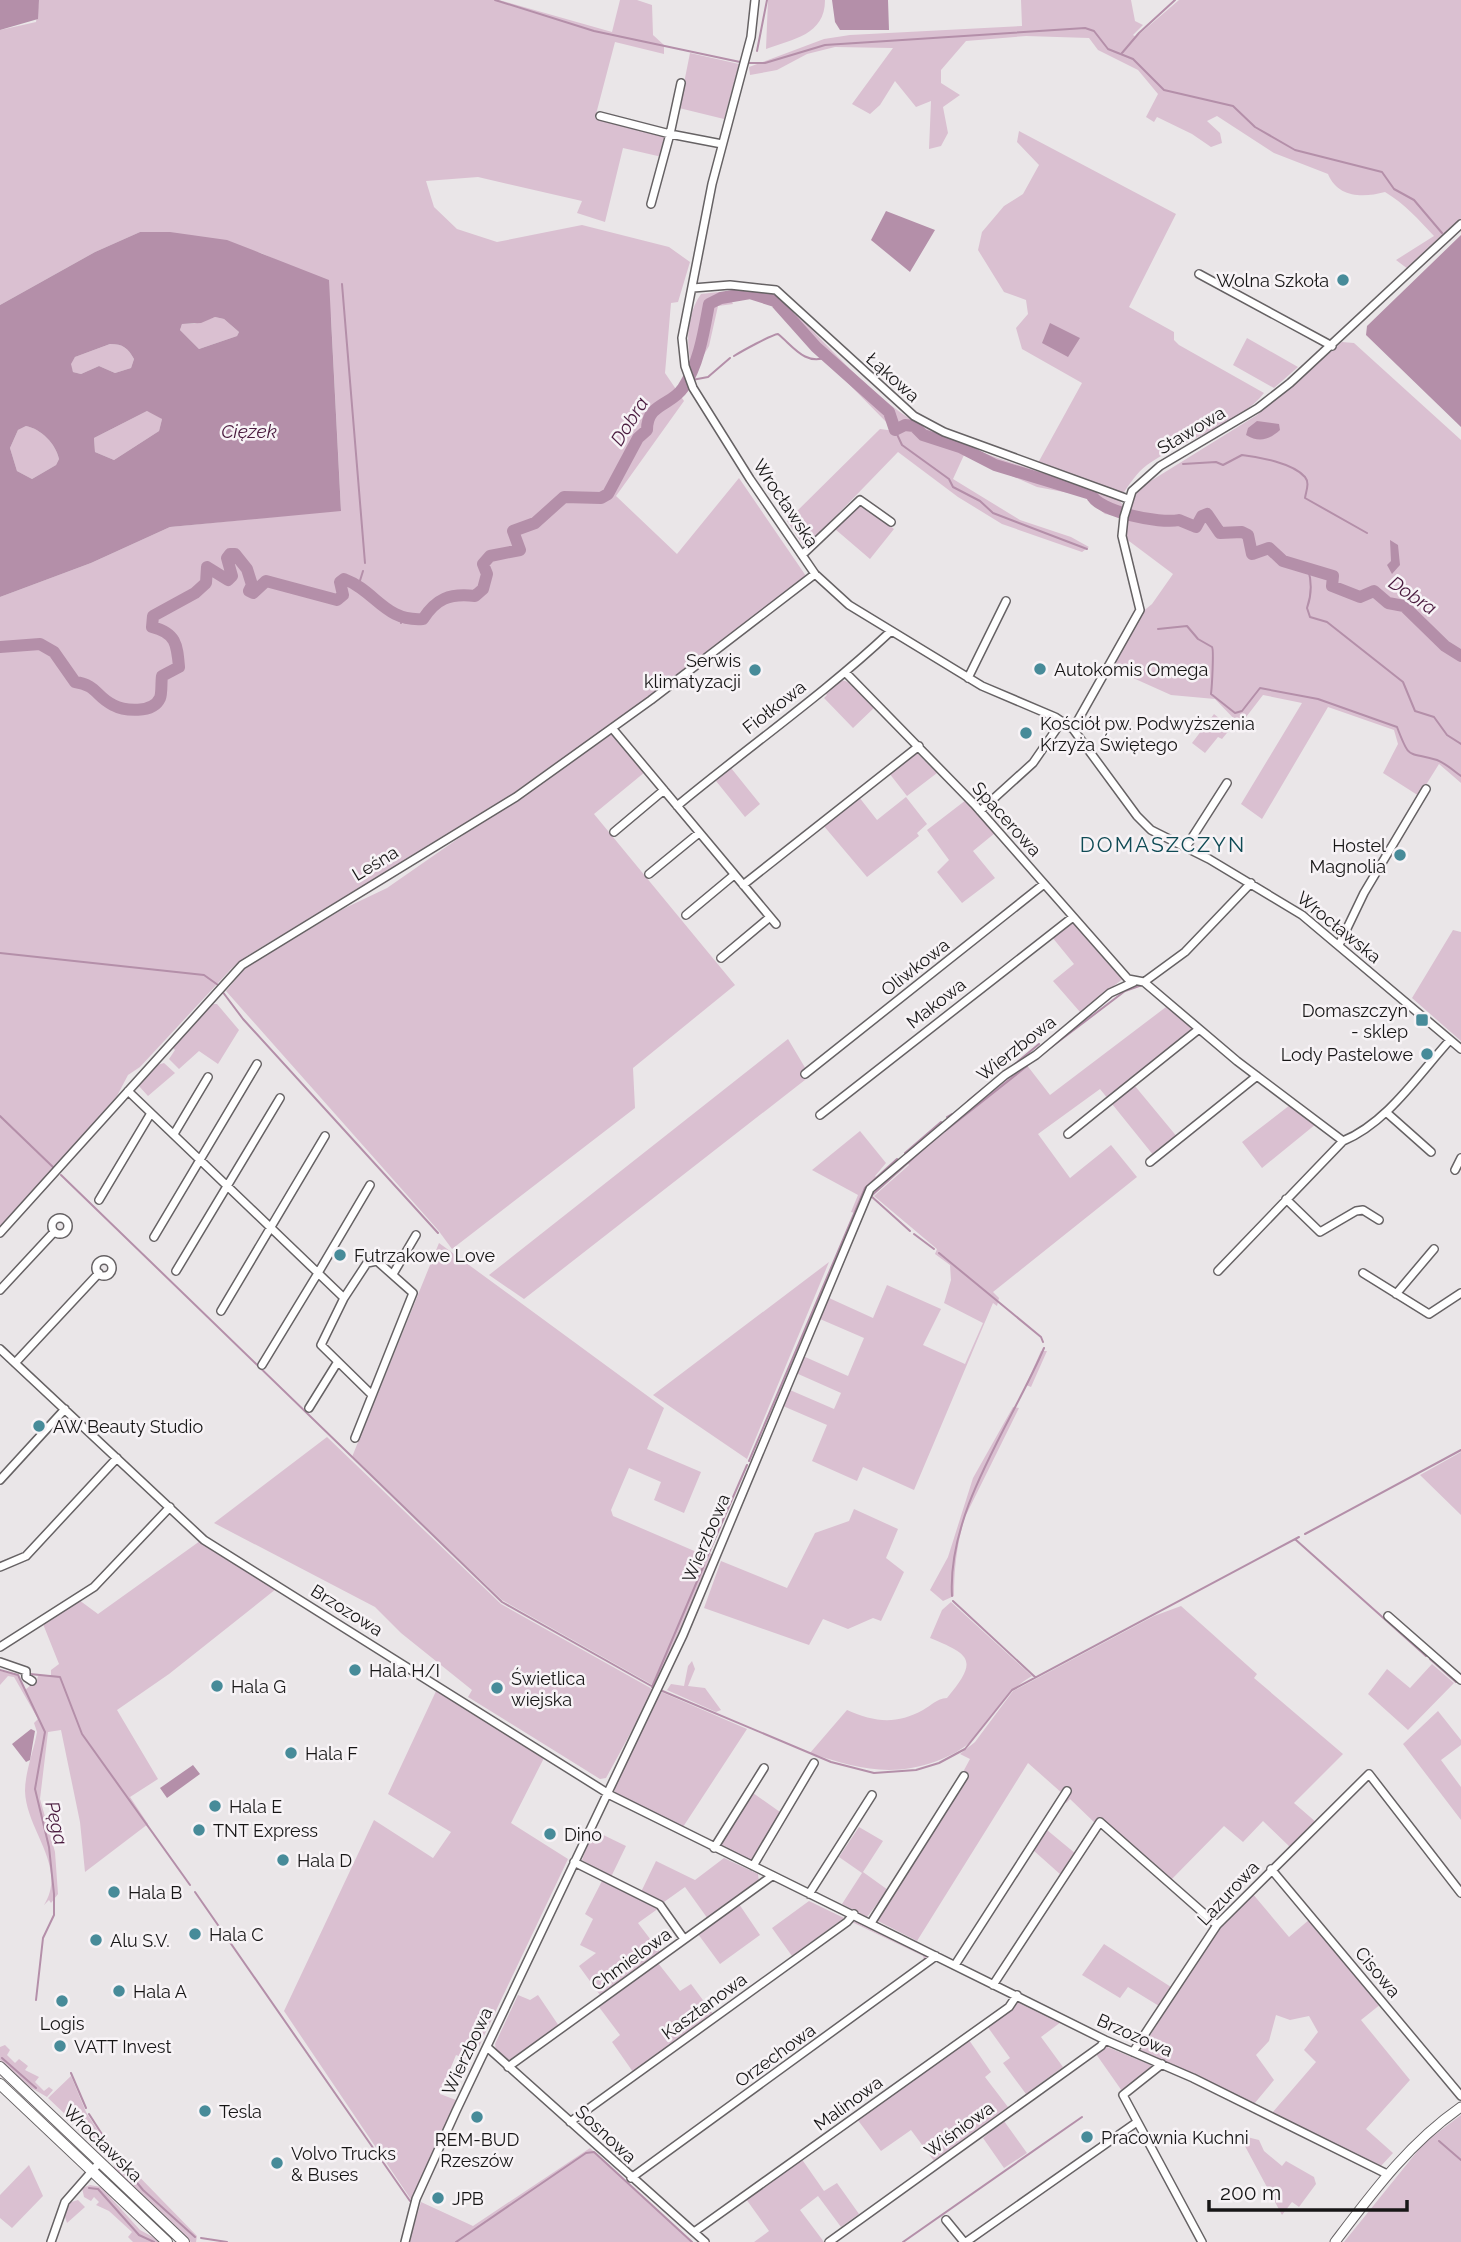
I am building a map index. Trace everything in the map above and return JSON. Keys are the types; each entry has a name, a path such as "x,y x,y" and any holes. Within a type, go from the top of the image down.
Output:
{"main road":[{"name":"Wrocławska","path":"0,2067 184,2242"},
{"name":"Wrocławska","path":"0,2084 167,2242"}],"street":[{"name":"Wrocławska","path":"755,0 751,37 722,144 682,338 685,366 693,388 802,555 815,574 849,605 890,632 1001,696 1062,721 1073,729 1144,824 1251,883 1302,915 1461,1049"},
{"path":"651,204 681,83"},
{"path":"600,116 722,144"},
{"name":"Stawowa","path":"1128,499 1160,466 1258,408 1332,346 1461,224"},
{"path":"1199,274 1332,346"},
{"name":"Łąkowa","path":"693,288 730,285 776,290 914,416 943,432 1128,499"},
{"path":"1073,729 1140,610 1122,536 1128,499"},
{"path":"802,555 855,502 864,501 891,522"},
{"name":"Leśna","path":"0,1233 242,965 516,797 815,574"},
{"path":"968,678 1006,601"},
{"name":"Fiołkowa","path":"677,807 778,723 846,673 890,632"},
{"name":"Spacerowa","path":"846,673 980,811 1128,979 1134,982"},
{"path":"980,811 1033,763 1062,721"},
{"path":"612,728 776,924"},
{"path":"743,885 919,746"},
{"path":"1186,848 1227,783"},
{"path":"1339,945 1364,893 1426,789"},
{"path":"614,832 664,790"},
{"path":"649,874 699,833"},
{"path":"685,915 734,875"},
{"path":"1134,982 1144,982 1185,951 1251,883"},
{"name":"Oliwkowa","path":"805,1074 1044,884"},
{"path":"721,958 770,917"},
{"name":"Makowa","path":"820,1115 1073,917"},
{"name":"Wierzbowa","path":"405,2242 416,2199 683,1635 870,1189 1005,1074 1036,1055 1110,993 1134,982"},
{"path":"1144,982 1257,1076 1343,1141"},
{"path":"1068,1134 1199,1029"},
{"path":"1218,1270 1343,1141 1363,1131 1385,1112 1450,1040"},
{"path":"153,1237 257,1064"},
{"path":"1150,1162 1257,1076"},
{"path":"174,1134 208,1077"},
{"path":"128,1091 344,1298"},
{"path":"176,1271 280,1098"},
{"path":"99,1200 150,1112"},
{"path":"1385,1112 1431,1152"},
{"path":"221,1311 325,1136"},
{"path":"1455,1170 1461,1158"},
{"path":"262,1365 370,1185"},
{"path":"1286,1199 1320,1232 1356,1211 1363,1210 1379,1220"},
{"path":"0,1290 54,1232"},
{"path":"393,1274 416,1235"},
{"path":"1396,1294 1434,1249"},
{"path":"355,1438 413,1293 377,1261 370,1261 344,1298 321,1343 337,1363 372,1395"},
{"path":"15,1363 99,1273"},
{"path":"1363,1273 1429,1314 1461,1293"},
{"name":"Brzozowa","path":"0,1349 204,1540 607,1793 1105,2040 1161,2064 1387,2174"},
{"path":"309,1408 337,1363"},
{"path":"0,1480 65,1409"},
{"path":"0,1567 26,1556 117,1458"},
{"path":"0,1647 94,1587 170,1507"},
{"path":"1388,1616 1461,1680"},
{"path":"0,1662 28,1676"},
{"path":"752,1866 814,1763"},
{"path":"714,1848 764,1768"},
{"name":"Lazurowa","path":"1133,2052 1217,1925 1369,1774 1461,1893"},
{"path":"871,1923 964,1776"},
{"path":"955,1965 1067,1791"},
{"path":"809,1894 872,1795"},
{"path":"993,1985 1100,1822 1217,1925"},
{"path":"574,1862 660,1905 684,1939"},
{"name":"Cisowa","path":"1271,1869 1461,2096"},
{"name":"Chmielowa","path":"508,2067 772,1876"},
{"name":"Kasztanowa","path":"570,2122 847,1923 854,1914"},
{"name":"Orzechowa","path":"631,2178 936,1956"},
{"name":"Malinowa","path":"694,2232 1009,2007 1017,1995"},
{"name":"Wiśniowa","path":"829,2242 1101,2046 1105,2040"},
{"name":"Sosnowa","path":"486,2047 705,2242"},
{"path":"1161,2064 1123,2095 1202,2242"},
{"path":"1335,2242 1387,2174 1423,2136 1461,2107"},
{"path":"946,2220 965,2242 1137,2122"},
{"path":"51,2242 65,2202 100,2162"}],"shaded area":[{"path":"39,0 499,0 612,32 620,0 637,0 652,5 653,35 664,45 664,54 615,42 595,118 662,134 665,138 662,157 623,148 605,222 577,213 582,201 478,177 426,181 434,207 457,229 497,242 582,225 669,247 690,262 678,302 671,303 665,373 684,401 616,496 677,554 739,478 806,576 660,688 506,800 247,956 231,969 140,1067 128,1075 117,1096 0,1229 0,597 91,563 170,527 341,510 331,317 294,268 261,253 140,232 95,252 0,305 0,30 36,22"},
{"path":"768,0 825,0 824,12 820,21 806,34 766,49"},
{"path":"1021,0 1131,0 1135,21 1143,25 1133,35 1136,37 1179,0 1461,0 1461,221 1408,269 1396,260 1434,236 1392,197 1385,192 1360,195 1345,192 1332,182 1328,174 1274,153 1217,116 1207,121 1220,133 1222,143 1211,147 1192,134 1157,117 1154,122 1146,117 1158,94 1138,70 1098,50 1089,38 1026,36 966,41 941,70 941,83 960,95 943,107 948,133 941,146 929,149 931,101 916,107 895,81 880,105 870,114 852,104 893,48 835,47 807,54 777,70 750,75 749,67 824,39 850,35 1022,26"},
{"path":"690,53 739,64 724,119 679,108"},
{"path":"1019,131 1176,214 1129,307 1174,332 1174,340 1179,345 1264,393 1254,404 1226,423 1147,465 1122,495 1038,463 1082,383 1022,349 1016,328 1028,314 1026,300 1004,292 978,250 982,232 1004,206 1023,194 1039,165 1017,142"},
{"path":"727,292 733,304 718,306 709,346 693,373 688,343 692,312 701,294"},
{"path":"798,314 868,385 912,420 987,454 1117,498 1123,505 1119,516 1105,514 1085,496 1037,487 964,455 953,479 1020,520 1071,537 1089,547 1082,552 1002,524 958,497 898,452 805,548 787,521 880,429 895,431 785,319"},
{"path":"215,317 224,319 239,332 237,336 199,349 180,330 182,324 194,324"},
{"path":"1247,338 1298,367 1274,388 1233,365"},
{"path":"1342,342 1354,343 1461,440 1461,783 1439,764 1419,796 1383,773 1398,744 1394,730 1328,707 1262,819 1241,804 1302,703 1263,695 1240,725 1215,699 1171,695 1113,669 1141,613 1152,604 1173,574 1125,538 1131,501 1141,487 1257,415"},
{"path":"110,344 125,347 130,352 134,359 131,368 115,373 99,366 81,374 73,372 70,364 75,357"},
{"path":"147,411 159,414 162,419 159,431 114,460 95,452 94,438"},
{"path":"26,426 47,438 59,459 56,465 32,479 17,471 10,448 18,430"},
{"path":"858,505 863,505 894,529 870,559 835,529"},
{"path":"839,679 848,682 876,706 853,728 824,698 827,695 824,692"},
{"path":"1214,714 1231,728 1222,739 1218,737 1205,753 1192,743"},
{"path":"613,733 645,772 594,814 735,985 633,1068 635,1108 452,1249 226,991 246,967 343,909 387,888"},
{"path":"917,753 937,773 907,796 889,773"},
{"path":"731,768 760,804 745,817 716,781"},
{"path":"859,797 877,820 906,797 927,824 917,833 919,836 867,877 823,825"},
{"path":"966,800 995,833 973,851 995,878 962,903 937,872 949,860 927,830"},
{"path":"1074,921 1124,978 1080,1012 1053,981 1074,964 1052,937"},
{"path":"1453,930 1461,932 1461,1041 1412,998"},
{"path":"211,1004 217,1004 239,1030 218,1064 199,1051 179,1069 169,1059 175,1050 173,1048"},
{"path":"1166,1007 1193,1029 1130,1080 1178,1138 1154,1156 1100,1089 1038,1134 1070,1178 1111,1145 1137,1177 993,1292 999,1298 997,1306 993,1303 914,1490 863,1467 857,1481 812,1461 827,1425 783,1406 790,1390 834,1409 841,1393 796,1373 803,1356 848,1376 864,1338 820,1319 829,1298 873,1318 887,1285 941,1309 923,1345 965,1364 983,1323 944,1303 951,1280 950,1265 935,1254 937,1249 874,1196 909,1165 906,1161 1026,1064 1050,1095"},
{"path":"788,1039 810,1076 524,1299 489,1275"},
{"path":"164,1063 175,1073 148,1096 138,1085 157,1065"},
{"path":"1290,1105 1316,1124 1262,1168 1242,1142"},
{"path":"860,1131 886,1163 866,1193 859,1214 851,1212 858,1195 812,1170"},
{"path":"439,1243 664,1408 647,1449 701,1472 684,1513 654,1500 661,1482 629,1468 611,1510 613,1516 699,1553 707,1551 714,1556 656,1687 502,1600 352,1457"},
{"path":"829,1262 747,1459 653,1395"},
{"path":"1041,1351 1047,1351 1031,1387 1026,1385"},
{"path":"1013,1407 1019,1408 965,1517 956,1556 954,1596 943,1601 930,1590 948,1557 973,1478"},
{"path":"327,1437 501,1604 654,1690 606,1778 600,1779 468,1697 472,1690 401,1633 375,1607 214,1523"},
{"path":"1461,1452 1461,1515 1420,1475"},
{"path":"854,1509 898,1529 886,1558 904,1572 881,1621 873,1618 848,1629 823,1619 809,1645 704,1608 721,1561 787,1588 815,1533 849,1521"},
{"path":"172,1516 203,1541 595,1787 544,1758 511,1823 568,1859 472,2061 456,2055 440,2094 456,2100 412,2201 284,2011 374,1820 433,1858 451,1832 388,1794 437,1689 276,1589 169,1674 117,1710 158,1779 130,1797 148,1824 85,1872 80,1822 61,1730 48,1732 40,1799 55,1852 58,1894 51,1903 49,1900 44,1905 50,1891 49,1863 27,1806 25,1791 37,1732 34,1723 38,1719 14,1677 8,1676 0,1685 0,1671 17,1675 25,1690 38,1676 51,1675 51,1670 59,1664 43,1624 79,1600 98,1614 200,1541"},
{"path":"951,1602 1032,1676 1006,1697 969,1743 937,1761 888,1770 858,1767 810,1753 847,1710 866,1717 894,1720 913,1715 947,1698 963,1675 966,1660 955,1649 930,1638 942,1610"},
{"path":"1181,1606 1257,1674 1254,1678 1343,1754 1294,1803 1317,1823 1291,1848 1263,1821 1243,1842 1224,1826 1171,1880 1101,1818 1096,1824 1070,1799 1066,1803 1060,1799 1063,1794 1028,1763 917,1941 876,1920 968,1775 963,1772 970,1759 960,1754 975,1742 1013,1691 1154,1616"},
{"path":"692,1661 695,1669 688,1686 705,1688 721,1710 716,1712 667,1690 671,1684 684,1686 688,1666"},
{"path":"1432,1664 1454,1683 1408,1730 1368,1694 1387,1669 1410,1688"},
{"path":"659,1691 747,1729 683,1827 615,1793 614,1784"},
{"path":"1438,1711 1461,1740 1461,1745 1441,1760 1461,1787 1461,1820 1403,1744"},
{"path":"753,1793 780,1812 750,1862 722,1849 721,1845"},
{"path":"859,1827 883,1841 863,1872 888,1890 867,1917 842,1904 862,1873 839,1857"},
{"path":"593,1830 626,1846 611,1877 582,1860"},
{"path":"1047,1830 1076,1854 1061,1875 1033,1850"},
{"path":"724,1858 758,1874 759,1882 708,1919 685,1887 664,1902 641,1892 656,1861 695,1880"},
{"path":"602,1881 659,1908 638,1923 660,1952 600,1995 579,1966 596,1953 580,1945 593,1919 585,1914"},
{"path":"1252,1893 1289,1937 1310,1919 1381,2004 1361,2020 1410,2080 1366,2129 1393,2153 1380,2167 1272,2113 1316,2062 1304,2050 1318,2032 1309,2016 1290,2020 1276,2015 1269,2041 1256,2055 1274,2080 1254,2104 1140,2051 1221,1925"},
{"path":"809,1901 844,1918 792,1956 772,1928"},
{"path":"739,1904 760,1935 720,1964 698,1934"},
{"path":"852,1922 860,1922 920,1952 927,1956 927,1961 715,2113 924,1960 923,1956"},
{"path":"1104,1944 1171,1987 1159,2006 1128,1987 1120,1998 1082,1975"},
{"path":"658,1963 680,1991 691,1984 714,2015 633,2072 612,2042 620,2035 599,2007"},
{"path":"518,1995 530,2000 538,1995 559,2026 509,2060 496,2050 495,2044"},
{"path":"1018,2001 1061,2022 1041,2037 1063,2067 1026,2094 1003,2063 1010,2058 987,2026"},
{"path":"969,2040 991,2072 985,2077 1008,2107 934,2161 911,2130 881,2151 857,2119"},
{"path":"5,2045 10,2050 7,2055 15,2063 19,2059 28,2066 25,2070 39,2077 35,2082 44,2091 49,2087 53,2090 47,2097 23,2083 0,2060 0,2047"},
{"path":"1105,2046 1151,2065 1151,2069 1122,2091 1096,2054"},
{"path":"71,2076 86,2112 106,2143 109,2142 112,2146 103,2150 48,2098"},
{"path":"1461,2115 1461,2242 1344,2242 1424,2143"},
{"path":"1004,2121 1027,2153 1004,2168 983,2138"},
{"path":"1239,2135 1259,2140 1264,2151 1282,2166 1286,2161 1314,2177 1316,2184 1299,2207 1292,2202 1282,2215"},
{"path":"590,2148 692,2242 409,2242 421,2202 473,2226"},
{"path":"115,2157 121,2158 197,2236 196,2242 191,2242 114,2168"},
{"path":"801,2158 824,2191 837,2183 859,2214 841,2227 818,2196 800,2210 824,2242 754,2242 769,2231 746,2199"},
{"path":"29,2165 43,2196 12,2228 0,2218 0,2195"},
{"path":"90,2185 101,2187 140,2230 162,2242 133,2242 128,2237 132,2232 109,2211 96,2205 99,2202 94,2197 91,2201 84,2197 82,2188"},
{"path":"78,2200 85,2207 67,2223 64,2214 68,2203"}],"water":[{"path":"0,0 39,0 38,19 0,30"},
{"path":"832,0 888,0 889,30 840,30 835,22"},
{"path":"886,211 935,230 910,272 871,240"},
{"name":"Ciężek","path":"140,232 170,232 227,240 329,280 341,511 170,527 91,563 0,597 0,305 95,252","holes":["215,317 224,319 239,332 237,336 199,349 180,330 182,324 201,323","110,344 125,347 134,359 131,368 115,373 99,366 81,374 73,372 71,364 75,357","147,411 162,419 159,431 114,460 95,452 94,438","26,426 47,438 57,453 59,459 56,465 32,479 17,471 10,448 18,430"]},
{"path":"1461,235 1461,427 1366,335 1367,326"},
{"path":"1050,323 1080,338 1068,357 1042,343"},
{"path":"1257,421 1279,424 1280,430 1264,439 1246,435 1248,428"},
{"path":"1390,540 1398,545 1400,565 1392,574 1387,565 1391,561"},
{"path":"31,1729 35,1731 30,1760 26,1762 12,1744"},
{"path":"193,1765 200,1774 167,1798 160,1788"}],"waterway":[{"path":"495,0 594,31 740,62"},
{"path":"757,51 767,0"},
{"path":"1122,53 1139,33 1175,0"},
{"path":"749,63 765,63 825,45 1085,28 1094,31 1108,49 1133,59 1164,90 1233,106 1255,127 1295,150 1382,172 1394,189 1414,200 1442,233"},
{"path":"342,284 365,563"},
{"name":"Dobra","path":"0,647 40,644 54,652 75,682 92,688 113,705 138,710 156,703 161,696 162,676 179,667 174,641 171,636 152,627 153,616 195,593 206,583 207,567 228,580 232,576 227,558 230,554 235,554 247,569 252,585 249,591 253,593 266,581 337,600 343,595 340,582 344,579 355,584 390,611 410,619 423,619 444,599 475,596 483,589 487,574 483,564 490,556 520,550 513,531 535,523 564,497 601,498 608,494 638,438 647,430 651,415 678,394 689,379 700,347 709,304 721,298 750,293 775,301 816,347 889,412 895,430 905,425 914,426 923,435 960,447 995,465 1091,494 1105,506 1130,515 1158,520 1179,520 1196,527 1202,516 1207,514 1220,533 1242,532 1248,535 1252,554 1269,548 1283,561 1333,576 1332,586 1360,597 1374,591 1388,603 1404,606 1445,646 1461,656"},
{"path":"734,356 778,334 806,357 827,357"},
{"path":"692,380 708,377 730,358"},
{"path":"895,430 902,445 949,479 953,487 980,501 993,513 1087,549"},
{"path":"1183,464 1216,462 1223,465 1242,455 1284,464 1305,477 1305,498 1367,533"},
{"path":"1308,569 1311,588 1307,608 1310,617 1327,622 1403,682 1415,711 1434,717 1447,735 1461,744"},
{"path":"358,587 363,571"},
{"name":"Dobra","path":"401,623 403,618"},
{"path":"1158,629 1187,626 1198,639 1212,647 1211,694 1235,713 1242,711 1260,688 1318,699 1397,727 1407,750 1415,755 1440,761 1461,776"},
{"path":"0,953 204,975 218,985"},
{"path":"1050,1048 1125,991 1142,985"},
{"path":"222,991 243,1019 438,1233"},
{"path":"1015,1064 1039,1044"},
{"path":"945,1131 1027,1066"},
{"path":"968,1101 984,1088"},
{"path":"947,1117 952,1114"},
{"path":"0,1116 54,1168"},
{"path":"905,1153 941,1122"},
{"path":"910,1231 871,1196 940,1134"},
{"path":"749,1461 865,1188 897,1159"},
{"path":"61,1175 502,1602 655,1688"},
{"path":"914,1234 934,1249"},
{"path":"939,1253 1041,1337 1043,1342"},
{"path":"952,1596 953,1564 970,1500 1044,1348"},
{"path":"1305,1534 1461,1450"},
{"path":"707,1557 747,1465"},
{"path":"660,1690 831,1762 874,1773 916,1770 939,1763 965,1749 1012,1690 1299,1537"},
{"path":"1296,1540 1426,1656"},
{"path":"652,1687 704,1565"},
{"path":"953,1601 1035,1677"},
{"path":"1430,1659 1456,1682"},
{"name":"Pęga","path":"0,1670 18,1675 45,1732 35,1789 49,1847 54,1915 43,1938 36,2000"},
{"path":"30,1674 60,1677 82,1734 190,1885"},
{"path":"195,1892 410,2201"},
{"path":"2,2058 36,2088"},
{"name":"Pęga","path":"71,2073 86,2108"},
{"name":"Pęga","path":"89,2114 107,2142"},
{"path":"903,2242 1082,2117"},
{"path":"1439,2141 1461,2160"},
{"path":"456,2242 586,2153 594,2152 692,2242"},
{"name":"Pęga","path":"118,2160 143,2190 195,2237"},
{"path":"89,2188 98,2189 139,2235 154,2242"},
{"name":"Pęga","path":"201,2238 227,2242"}],"place":[{"name":"Wolna Szkoła","path":"1343,280"},
{"name":"Autokomis Omega","path":"1040,669"},
{"name":"Serwis klimatyzacji","path":"755,670"},
{"name":"Kościół pw. Podwyższenia Krzyża Świętego","path":"1026,733"},
{"name":"Hostel Magnolia","path":"1400,855"},
{"name":"Domaszczyn - sklep","path":"1422,1020"},
{"name":"Lody Pastelowe","path":"1427,1054"},
{"name":"Futrzakowe Love","path":"340,1255"},
{"name":"AW Beauty Studio","path":"39,1426"},
{"name":"Hala H/I","path":"355,1670"},
{"name":"Hala G","path":"217,1686"},
{"name":"Świetlica wiejska","path":"497,1688"},
{"name":"Hala F","path":"291,1753"},
{"name":"Hala E","path":"215,1806"},
{"name":"TNT Express","path":"199,1830"},
{"name":"Dino","path":"550,1834"},
{"name":"Hala D","path":"283,1860"},
{"name":"Hala B","path":"114,1892"},
{"name":"Hala C","path":"195,1934"},
{"name":"Alu S.V.","path":"96,1940"},
{"name":"Hala A","path":"119,1991"},
{"name":"Logis","path":"62,2001"},
{"name":"VATT Invest","path":"60,2046"},
{"name":"Tesla","path":"205,2111"},
{"name":"REM-BUD Rzeszów","path":"477,2117"},
{"name":"Pracownia Kuchni","path":"1087,2137"},
{"name":"Volvo Trucks & Buses","path":"277,2163"},
{"name":"JPB","path":"438,2198"}],"district":[{"name":"DOMASZCZYN","path":"1163,844"}]}
